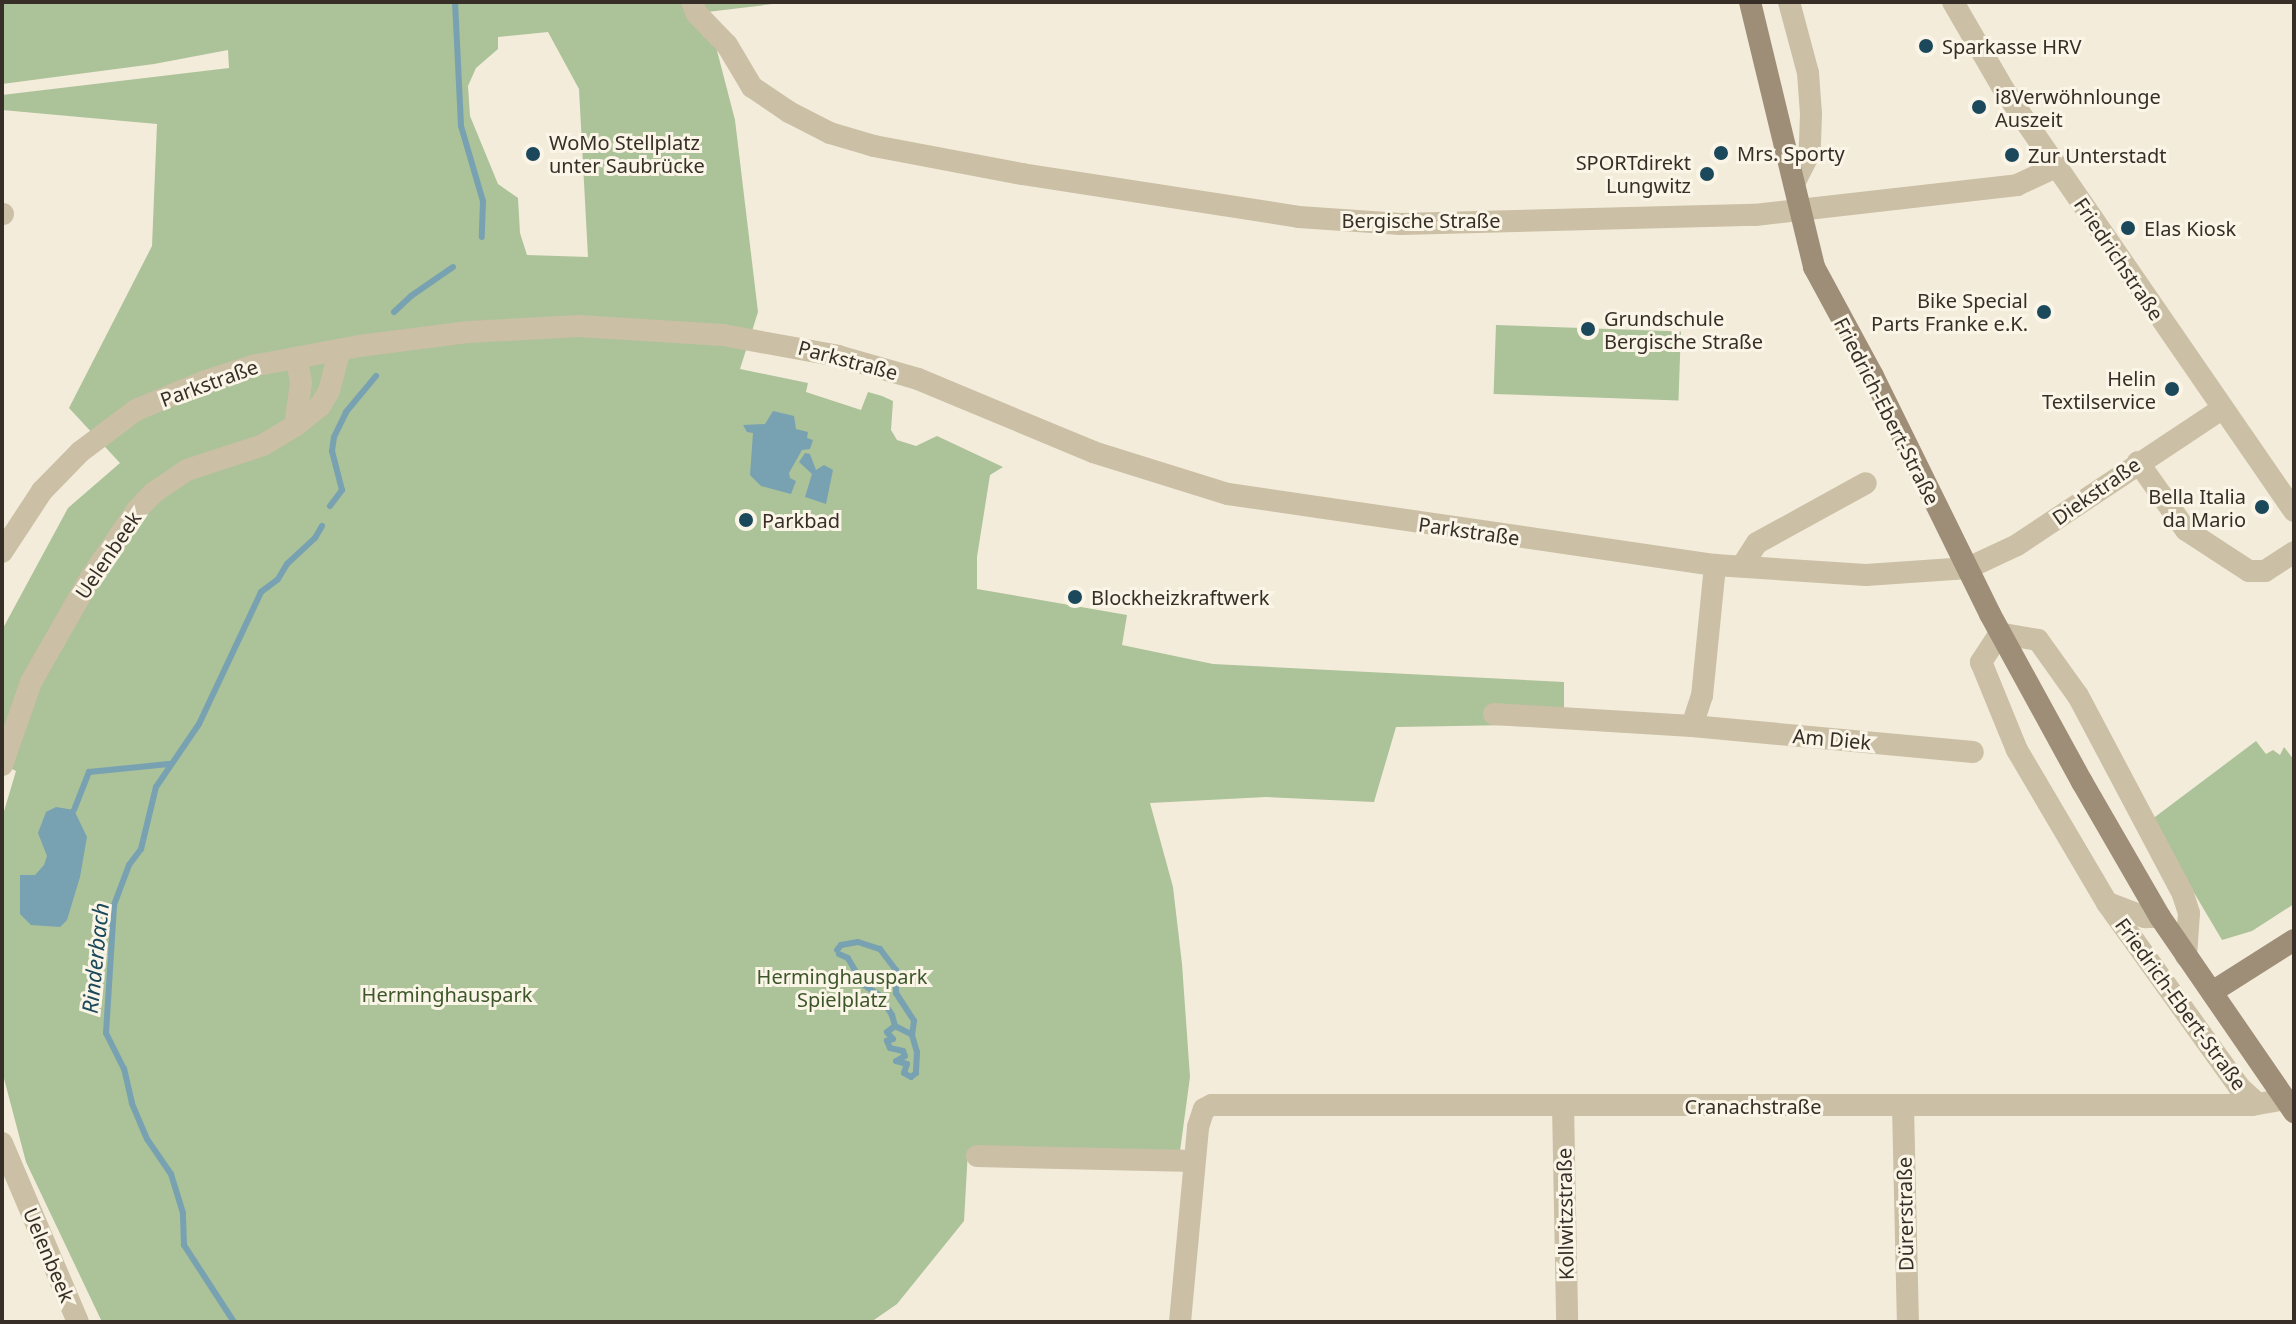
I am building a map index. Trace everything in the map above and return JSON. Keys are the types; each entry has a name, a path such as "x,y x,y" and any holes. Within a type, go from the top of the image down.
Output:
{"main road":[{"name":"Friedrich-Ebert-Straße","path":"1750,2 1814,267 1873,376 2000,633 2160,917 2290,1105"},
{"path":"2212,992 2294,940"}],"street":[{"name":"Bergische Straße","path":"692,2 697,14 727,45 752,87 789,112 830,133 874,146 1058,180 1299,217 1401,224 1755,215 2017,185 2058,166"},
{"path":"1789,2 1808,73 1811,114 1810,152 1794,183"},
{"name":"Friedrichstraße","path":"1953,2 1979,51 2294,511"},
{"name":"Parkstraße","path":"2,552 42,491 80,452 136,410 203,382 252,366 340,349 469,332 579,326 723,335 777,343 918,379 1058,439 1228,494 1715,565 1866,575 1968,568"},
{"name":"Uelenbeek","path":"2,765 31,682 91,577 137,510 153,493 187,470 263,445 295,426 320,406 329,391 340,349"},
{"path":"295,426 301,382 296,357"},
{"name":"Diekstraße","path":"1968,568 2017,545 2222,409"},
{"path":"2138,462 2186,530 2249,571 2265,571 2294,552"},
{"path":"1742,566 1757,543 1866,483"},
{"path":"1692,726 1702,696 1715,565"},
{"name":"Friedrich-Ebert-Straße","path":"2186,956 2189,913 2183,894 2078,696 2038,640 2000,633 1981,662 1984,676 2017,750 2107,903 2239,1087 2258,1104"},
{"name":"Am Diek","path":"1494,714 1692,726 1973,752"},
{"name":"Friedrich-Ebert-Straße","path":"2107,903 2145,917 2160,917"},
{"name":"Kollwitzstraße","path":"1563,1105 1567,1322"},
{"name":"Cranachstraße","path":"1194,1161 1199,1118 1204,1109 1218,1106 2290,1105"},
{"name":"Dürerstraße","path":"1903,1106 1908,1322"},
{"name":"Uelenbeek","path":"2,1143 78,1322"},
{"path":"977,1156 1194,1161 1180,1322"}],"green space":[{"name":"Herminghauspark","path":"2,2 790,2 707,12 735,120 758,312 740,369 808,383 806,392 861,410 868,392 882,396 893,401 891,430 897,440 916,446 937,436 1003,467 990,475 977,557 977,589 1127,615 1122,645 1213,664 1564,682 1564,724 1396,727 1374,802 1266,797 1150,803 1173,887 1182,964 1190,1077 1180,1151 968,1150 964,1221 897,1304 871,1322 102,1322 26,1162 2,1071 2,818 16,771 2,764 2,630 68,508 120,463 69,408 152,246 157,124 2,110 2,95 229,68 228,50 154,64 2,84","holes":["548,32 579,89 588,257 527,255 520,233 518,198 498,184 470,116 468,86 476,68 498,49 498,37"]},
{"path":"1496,325 1681,331 1678,400 1494,394"},
{"path":"2256,741 2266,754 2273,750 2280,755 2284,747 2294,760 2294,904 2252,931 2222,940 2151,820"}],"water":[{"path":"773,411 794,416 796,429 808,432 807,438 813,440 810,449 802,450 789,473 790,478 796,481 791,494 761,486 750,475 753,433 747,432 743,425 765,424"},
{"path":"805,453 810,454 816,470 824,465 833,470 826,504 805,497 812,474 799,462"},
{"path":"56,807 74,810 87,837 80,877 67,920 60,927 31,925 20,914 20,875 35,875 44,865 47,856 38,833 46,812"}],"waterway":[{"name":"Rinderbach","path":"455,2 461,126 483,201 482,237"},
{"name":"Rinderbach","path":"394,312 411,296 453,267"},
{"name":"Rinderbach","path":"330,506 342,490 332,451 334,437 346,412 376,376"},
{"name":"Rinderbach","path":"234,1322 184,1245 183,1213 171,1174 147,1139 132,1103 124,1069 106,1033 114,905 129,865 141,849 156,787 199,724 261,592 278,579 287,564 315,538 322,526"},
{"path":"74,810 89,772 169,764"},
{"path":"837,950 841,945 858,942 880,949 896,970 896,993 914,1021 912,1035 917,1052 916,1073 911,1077 904,1073 907,1064 896,1061 905,1056 903,1051 890,1048 887,1041 893,1039 887,1032 895,1026 892,1015 879,995 864,985 848,958 839,954"},
{"path":"895,1026 911,1034"}],"place":[{"name":"Sparkasse HRV","path":"1926,46"},
{"name":"i8Verwöhnlounge Auszeit","path":"1979,107"},
{"name":"Mrs. Sporty","path":"1721,153"},
{"name":"WoMo Stellplatz unter Saubrücke","path":"533,154"},
{"name":"Zur Unterstadt","path":"2012,155"},
{"name":"SPORTdirekt Lungwitz","path":"1707,174"},
{"name":"Elas Kiosk","path":"2128,228"},
{"name":"Bike Special Parts Franke e.K.","path":"2044,312"},
{"name":"Grundschule Bergische Straße","path":"1588,329"},
{"name":"Helin Textilservice","path":"2172,389"},
{"name":"Bella Italia da Mario","path":"2262,507"},
{"name":"Parkbad","path":"746,520"},
{"name":"Blockheizkraftwerk","path":"1075,597"}],"park label":[{"name":"Herminghauspark Spielplatz","path":"842,988"}]}
